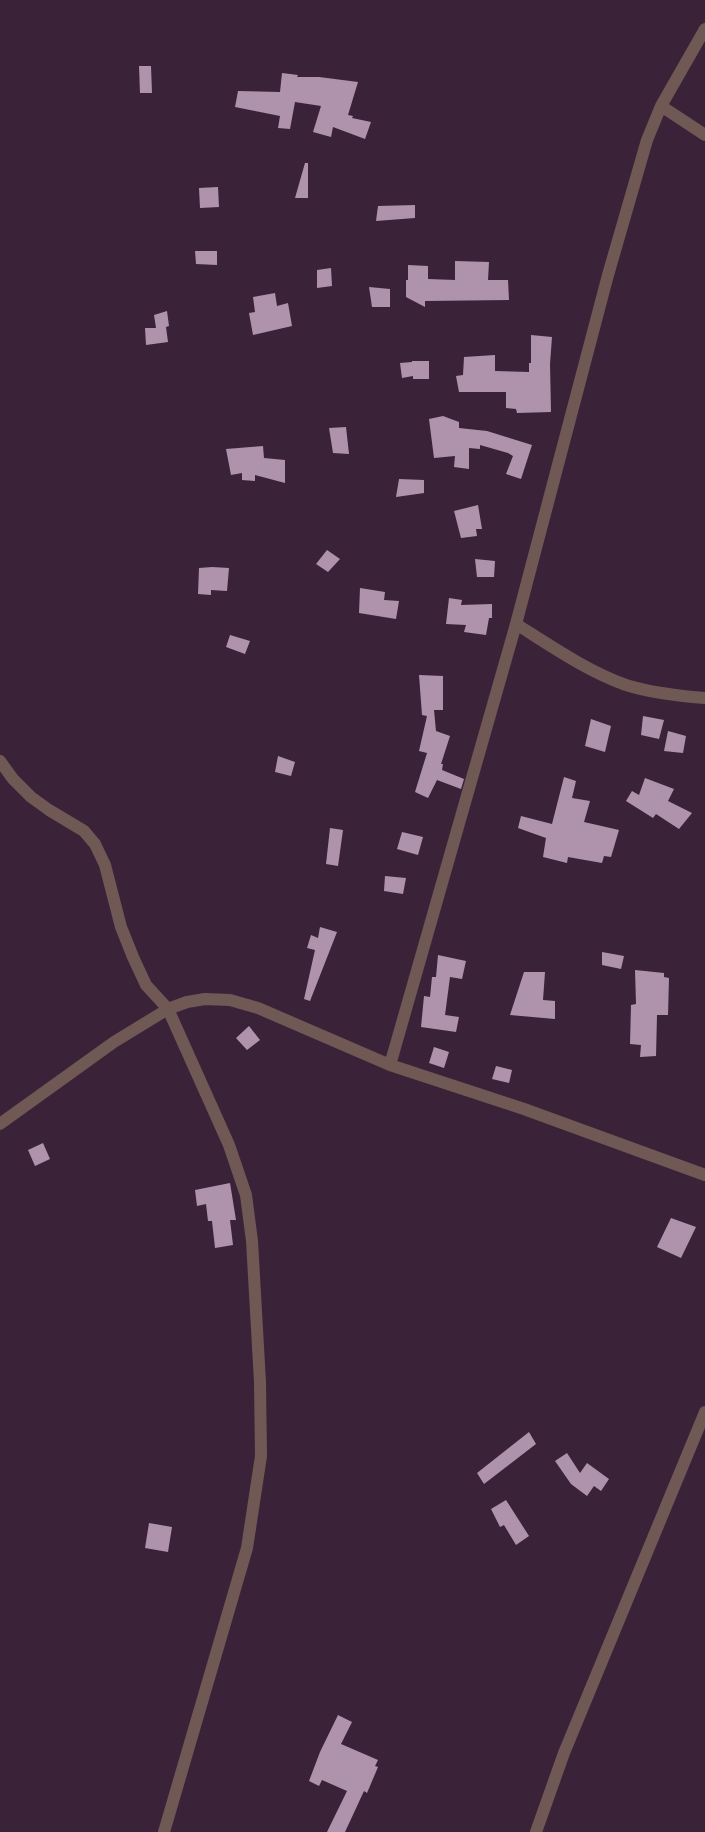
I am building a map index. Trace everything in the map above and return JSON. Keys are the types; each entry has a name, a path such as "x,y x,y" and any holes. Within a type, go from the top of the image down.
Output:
{"street":[{"path":"390,1065 516,624 608,275 647,140 661,106 705,29"},
{"path":"661,106 705,135"},
{"path":"516,624 568,657 626,685 667,693 705,698"},
{"path":"0,761 13,779 31,797 49,810 84,831 95,844 105,865 122,927 133,957 146,985 168,1009 229,1145 246,1195 252,1241 260,1382 261,1456 247,1548 164,1832"},
{"path":"0,1124 114,1042 168,1009 187,1002 205,999 230,1000 258,1008 390,1065 524,1109 705,1175"},
{"path":"536,1832 564,1753 705,1412"}],"building":[{"path":"139,66 151,66 152,93 140,93"},
{"path":"282,73 298,75 297,77 319,77 358,82 348,115 353,116 352,118 371,122 365,139 333,127 331,137 313,132 321,106 295,102 290,129 278,128 280,116 235,107 238,91 280,92"},
{"path":"305,163 308,163 308,198 295,198"},
{"path":"218,187 219,207 200,208 199,188"},
{"path":"415,205 415,218 376,221 378,206"},
{"path":"195,251 217,251 217,265 196,264"},
{"path":"455,261 489,262 488,280 508,280 509,300 425,301 425,307 406,297 408,265 428,266 428,279 455,280"},
{"path":"331,268 332,286 317,288 317,270"},
{"path":"369,287 390,289 390,307 372,307"},
{"path":"275,293 277,306 288,303 292,326 253,335 249,313 255,312 253,297"},
{"path":"167,311 169,326 166,327 168,342 146,345 145,328 156,328 154,315"},
{"path":"531,335 552,337 550,364 551,412 517,413 516,409 506,408 506,392 459,392 456,376 463,375 464,357 495,355 495,371 529,372 529,363 531,363"},
{"path":"429,361 429,379 413,379 413,376 402,378 400,363"},
{"path":"443,416 459,422 459,428 487,431 532,445 521,479 506,474 513,456 508,453 480,445 480,449 469,448 469,469 454,467 455,456 434,458 429,419"},
{"path":"346,427 349,454 333,453 329,428"},
{"path":"263,446 264,458 285,460 285,483 255,475 255,481 242,480 242,473 231,475 226,449"},
{"path":"399,479 424,480 424,493 396,497"},
{"path":"478,505 482,529 476,529 477,536 461,538 454,511"},
{"path":"327,550 340,559 328,572 316,564"},
{"path":"475,559 495,561 494,577 477,577"},
{"path":"199,568 229,568 227,591 211,590 211,595 198,594"},
{"path":"360,588 385,592 384,600 399,601 396,619 359,613"},
{"path":"449,598 462,600 461,605 492,604 492,618 489,618 486,635 464,632 466,625 446,624"},
{"path":"230,635 250,641 245,654 226,647"},
{"path":"419,675 443,676 443,710 434,710 436,731 450,736 441,764 443,764 442,770 464,779 461,789 437,780 428,798 415,792 427,753 419,751 427,716 422,715"},
{"path":"643,716 664,720 659,739 641,735"},
{"path":"591,719 611,726 605,752 585,746"},
{"path":"668,731 686,736 683,753 664,751"},
{"path":"278,756 295,762 291,776 275,772"},
{"path":"564,777 576,781 572,798 590,801 584,822 619,830 611,857 604,856 602,863 568,857 567,863 543,857 546,838 518,828 521,816 552,824"},
{"path":"645,778 674,789 668,801 692,813 679,829 656,814 653,818 626,801 632,791 639,795"},
{"path":"330,828 343,830 338,866 326,864"},
{"path":"402,832 423,837 418,855 397,849"},
{"path":"385,876 406,878 403,894 384,891"},
{"path":"320,927 337,932 310,1001 304,999 315,950 307,948 311,935 318,938"},
{"path":"602,952 624,956 621,969 602,965"},
{"path":"438,955 466,961 462,979 450,977 445,1015 459,1017 456,1032 421,1027 424,996 430,997 432,977 436,977"},
{"path":"635,970 664,973 664,977 669,978 668,1015 657,1015 656,1056 640,1057 641,1045 630,1044 631,1005 636,1004"},
{"path":"524,972 545,972 543,1000 555,1001 555,1019 510,1015"},
{"path":"249,1026 260,1040 247,1050 236,1038"},
{"path":"434,1047 449,1052 444,1068 429,1063"},
{"path":"496,1066 512,1070 509,1083 492,1079"},
{"path":"43,1143 50,1159 35,1166 28,1150"},
{"path":"230,1183 236,1220 230,1220 233,1245 215,1248 212,1221 208,1221 206,1204 197,1206 195,1190"},
{"path":"671,1218 696,1227 681,1258 657,1247"},
{"path":"529,1432 536,1444 484,1484 477,1473"},
{"path":"567,1453 580,1473 587,1463 609,1479 601,1491 594,1486 587,1496 571,1484 555,1461"},
{"path":"506,1500 529,1536 516,1545 504,1525 500,1527 491,1509"},
{"path":"149,1523 172,1527 168,1552 145,1548"},
{"path":"338,1715 352,1722 341,1744 378,1760 375,1766 378,1767 367,1793 364,1791 345,1832 327,1832 347,1791 322,1780 319,1786 309,1781 320,1752"}]}
